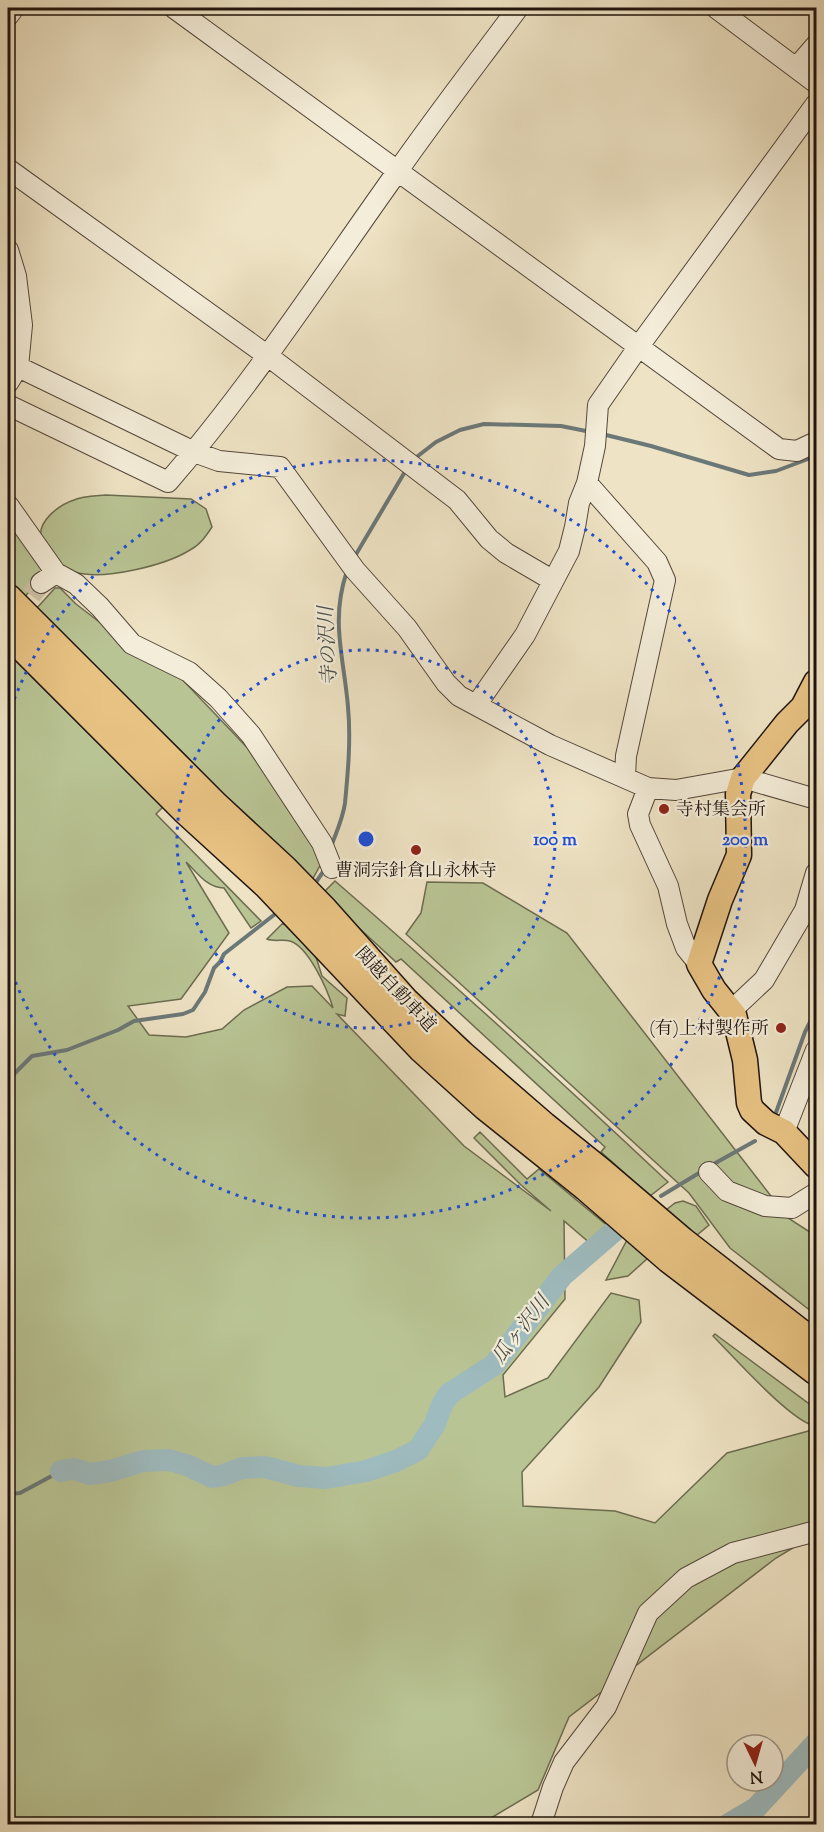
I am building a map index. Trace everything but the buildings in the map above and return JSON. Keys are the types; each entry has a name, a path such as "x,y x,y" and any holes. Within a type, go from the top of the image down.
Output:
{"highway":[{"name":"関越自動車道","path":"8,598 208,799 275,877 316,919 461,1054 682,1240 816,1345"},
{"name":"関越自動車道","path":"8,633 186,811 275,877"},
{"name":"関越自動車道","path":"316,919 422,1049 485,1106 586,1187 669,1259 816,1371"}],"main road":[{"path":"816,682 803,707 743,778 738,794 739,855 720,900 699,963 714,990 732,1011 745,1060 749,1102 752,1110 766,1123 784,1132 816,1166"}],"street":[{"path":"8,16 14,8"},
{"path":"174,8 779,448 796,451 816,442"},
{"path":"8,405 168,482 268,356 398,170 518,8"},
{"path":"716,8 816,83"},
{"path":"797,67 816,45"},
{"path":"477,704 525,635 569,551 579,503 587,483 595,446 598,405 816,104"},
{"path":"8,169 268,356 457,500 489,539 506,553 552,580"},
{"path":"8,250 16,276 22,325 11,371 219,461 280,467 351,564 407,628 446,683 459,696 550,745 648,789 676,790 743,778 816,799"},
{"path":"587,483 657,562 665,580 626,756 625,777"},
{"path":"8,505 49,578 76,584 100,607 132,644 189,672 218,698 251,735 329,860"},
{"path":"648,789 638,814 640,825 668,886 677,924 687,948 699,963"},
{"path":"732,1011 764,980 805,910 816,873"},
{"path":"784,1132 816,1050"},
{"path":"709,1172 727,1191 765,1206 792,1208 816,1193"},
{"path":"541,1824 564,1762 606,1707 648,1613 686,1578 733,1553 816,1531"}],"green space":[{"path":"106,495 191,499 206,509 212,527 194,548 150,566 101,574 87,574 67,569 52,557 42,543 42,526 50,515 68,502"},
{"path":"8,515 47,570 24,598 8,582"},
{"path":"55,588 60,588 76,604 124,641 177,674 258,759 323,860 311,882 36,609"},
{"path":"8,652 164,806 156,814 261,921 251,928 224,888 207,882 186,862 229,933 181,999 128,1006 149,1035 186,1037 222,1029 244,1010 287,987 312,986 333,1008 322,981 304,952 290,941 267,939 283,923 315,954 322,976 347,998 345,1016 337,1014 464,1146 551,1211 474,1138 480,1132 527,1179 539,1169 609,1227 591,1244 564,1221 565,1299 503,1375 505,1397 548,1378 611,1293 639,1300 641,1322 599,1387 522,1472 523,1506 615,1511 655,1523 727,1453 816,1429 816,1534 776,1558 569,1717 538,1790 481,1824 8,1824 8,677 11,679 8,675"},
{"path":"335,881 586,1105 668,1182 650,1196 601,1152 605,1147 401,959 396,962 322,894"},
{"path":"427,882 483,883 567,933 788,1218 816,1236 816,1315 730,1248 689,1193 406,934 421,913"},
{"path":"683,1201 696,1206 709,1225 697,1235 666,1210 675,1203"},
{"path":"627,1240 648,1258 628,1276 606,1280"},
{"path":"715,1334 816,1409 816,1426 793,1414 778,1402 713,1336"}],"waterway":[{"name":"寺の沢川","path":"414,459 436,442 460,430 484,424 561,426 591,432"},
{"name":"寺の沢川","path":"602,434 749,475 776,471 816,456"},
{"name":"寺の沢川","path":"355,556 406,470"},
{"name":"寺の沢川","path":"331,847 344,809 348,767 349,719 339,623 339,606 347,571"},
{"name":"寺の沢川","path":"314,885 325,869"},
{"name":"寺の沢川","path":"8,1080 32,1056 67,1050 118,1030 134,1021 183,1014 193,1010 205,992 214,968 224,954 279,911"},
{"name":"瓜ヶ沢川","path":"774,1118 805,1032 816,1010"},
{"name":"瓜ヶ沢川","path":"710,1166 755,1141"},
{"name":"瓜ヶ沢川","path":"661,1196 704,1170"},
{"name":"瓜ヶ沢川","path":"61,1471 74,1469 90,1474 110,1471 143,1461 169,1460 187,1465 212,1477 242,1468 265,1467 299,1476 326,1478 366,1471 396,1461 418,1450 434,1426 449,1394 494,1365 562,1276 613,1232"},
{"path":"8,1494 20,1493 61,1471"},
{"path":"729,1824 756,1808 816,1743"}],"tunnel":[{"path":"13,619 41,583"}],"place":[{"name":"寺村集会所","path":"664,809"},
{"name":"曹洞宗針倉山永林寺","path":"416,850"},
{"name":"(有)上村製作所","path":"781,1028"}]}
